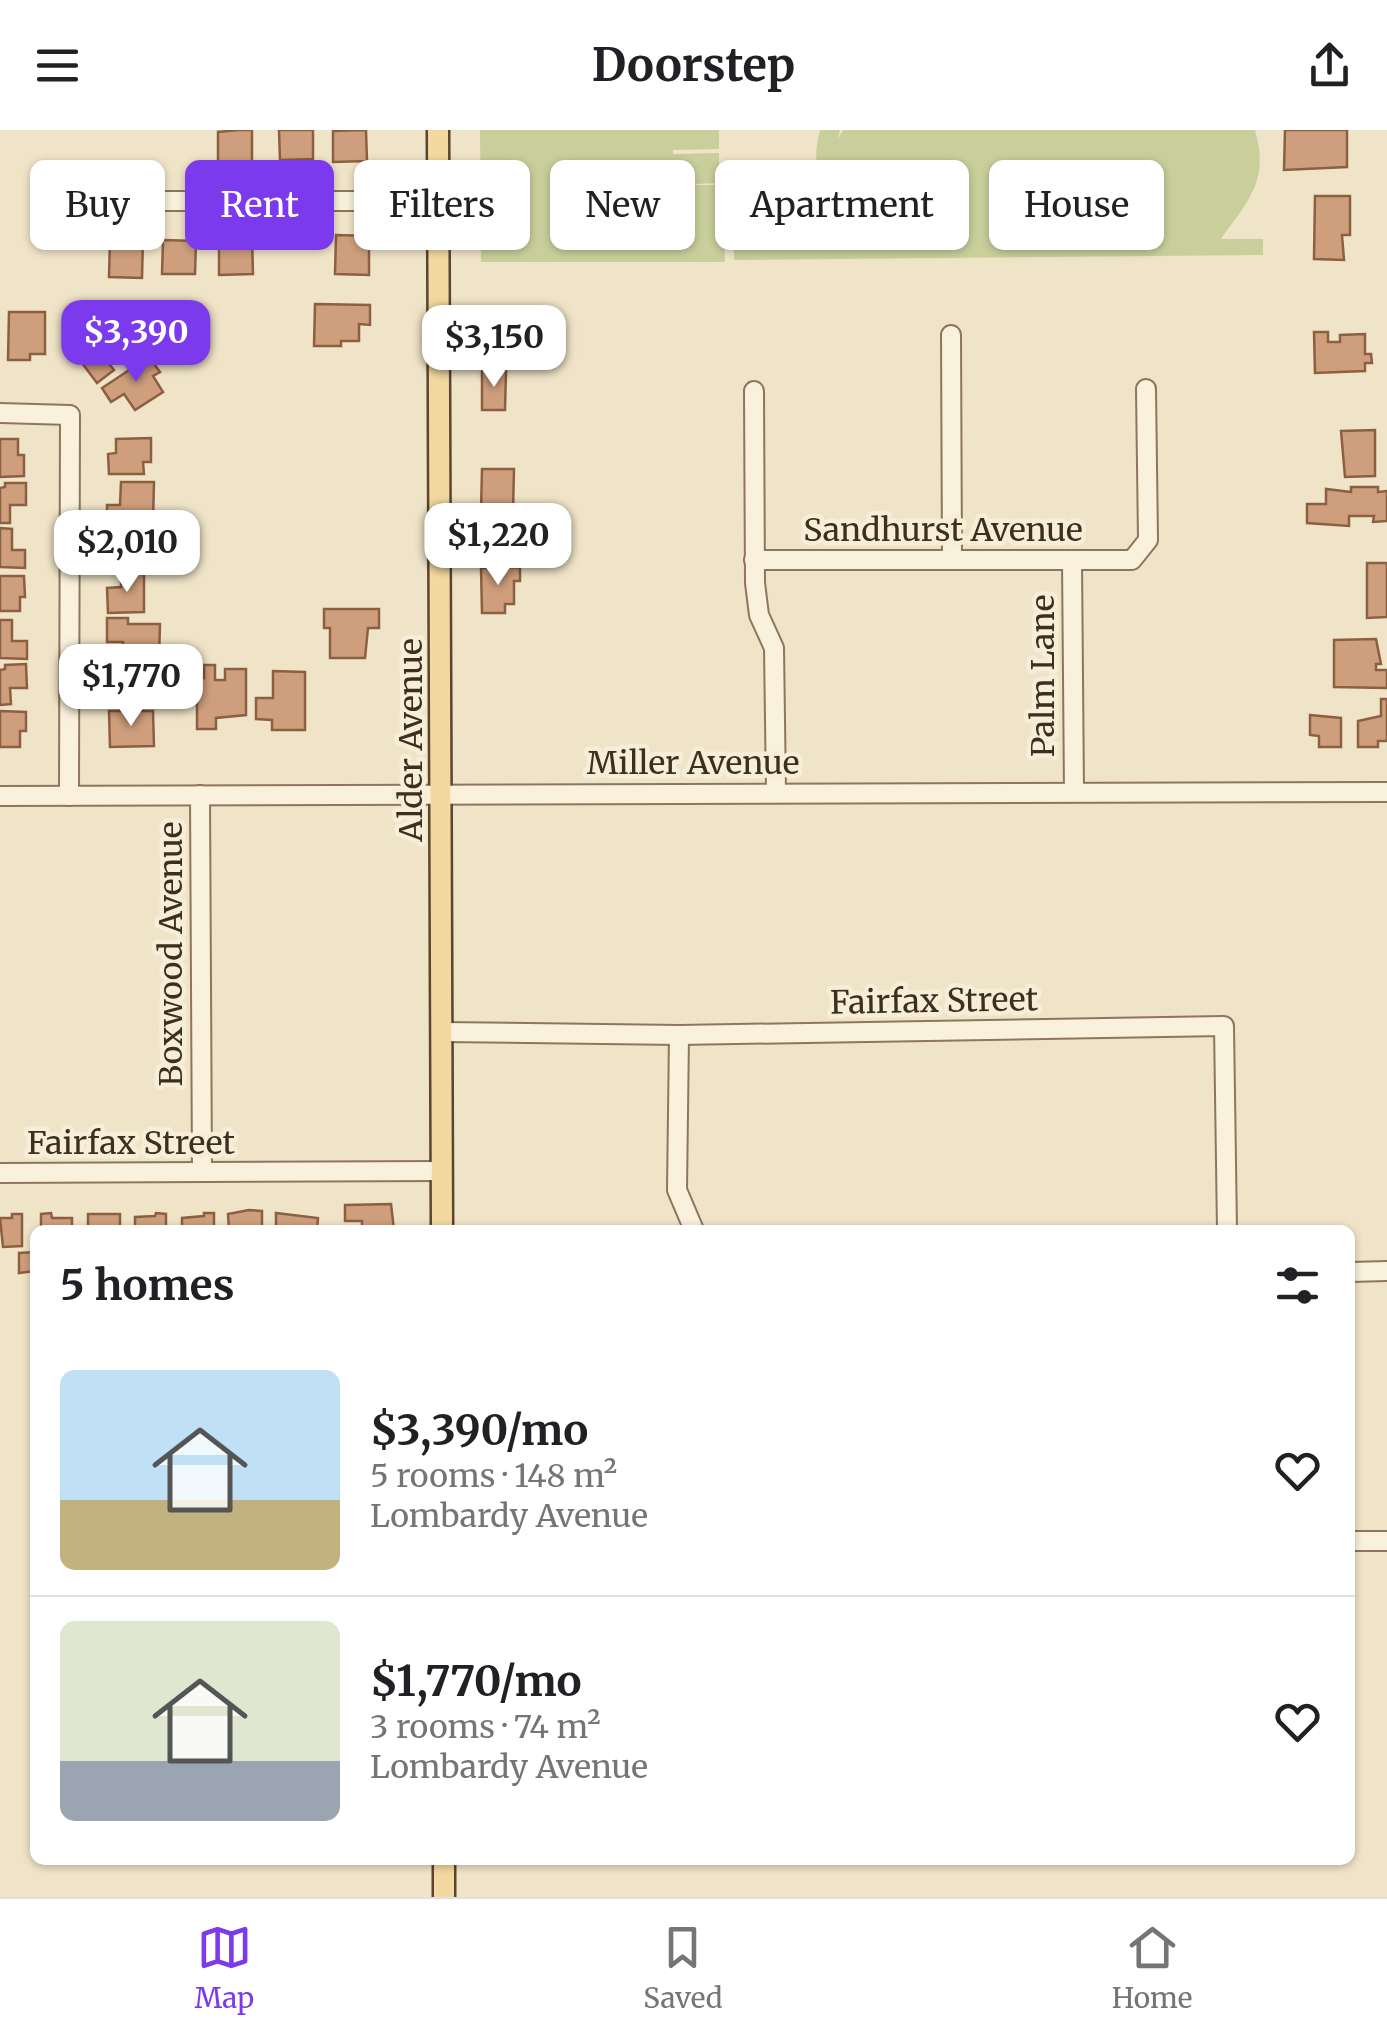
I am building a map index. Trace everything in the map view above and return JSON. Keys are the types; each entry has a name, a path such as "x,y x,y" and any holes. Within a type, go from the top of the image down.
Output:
{"main road":[{"name":"Alder Avenue","path":"438,130 438,160"},
{"name":"Alder Avenue","path":"438,250 442,1225"},
{"path":"444,1865 444,1897"}],"street":[{"path":"165,201 354,201"},
{"path":"951,335 952,560"},
{"name":"Sandhurst Avenue","path":"754,560 1132,560 1148,540 1146,390"},
{"path":"754,391 754,560 759,615 774,648 776,792"},
{"path":"0,413 70,414 69,796"},
{"name":"Palm Lane","path":"1072,560 1074,792"},
{"name":"Miller Avenue","path":"0,796 1387,792"},
{"name":"Boxwood Avenue","path":"200,795 202,1172"},
{"name":"Fairfax Street","path":"442,1032 679,1035 1224,1026 1226,1225"},
{"path":"679,1035 677,1190 692,1225"},
{"name":"Fairfax Street","path":"0,1173 442,1172"},
{"path":"1355,1272 1387,1271"},
{"path":"1355,1541 1387,1541"}],"green space":[{"path":"480,130 719,130 719,149 673,150 673,154 719,153 719,160 715,160 715,183 695,184 695,160 550,160 550,250 695,250 695,185 715,185 715,250 725,250 725,262 481,262 481,250 530,250 530,160 480,160"},
{"path":"820,130 840,130 838,139 843,130 1255,130 1260,163 1254,189 1221,239 1263,239 1263,255 734,260 734,250 969,250 969,160 816,160"}],"building":[{"path":"252,130 252,160 218,160 218,132"},
{"path":"279,130 313,130 313,159 280,160"},
{"path":"366,130 367,160 334,162 333,131"},
{"path":"1285,130 1347,130 1347,167 1284,170"},
{"path":"1315,196 1350,196 1350,235 1342,235 1344,260 1314,259"},
{"path":"336,235 354,236 354,250 369,250 369,275 335,274"},
{"path":"165,240 185,241 185,250 196,250 195,274 162,274"},
{"path":"110,250 143,250 142,278 109,277"},
{"path":"219,250 252,250 253,274 219,275"},
{"path":"315,304 370,305 370,325 359,324 359,341 314,346"},
{"path":"9,312 45,312 45,354 30,354 30,360 8,360"},
{"path":"119,315 140,343 110,365 114,370 97,383 82,363 95,353 85,340"},
{"path":"1314,332 1328,332 1328,342 1340,342 1340,335 1365,334 1365,354 1371,354 1372,363 1365,363 1365,371 1315,373"},
{"path":"149,357 160,372 153,376 163,392 135,410 124,394 111,402 102,388"},
{"path":"482,370 506,370 505,410 482,410"},
{"path":"1375,430 1375,476 1345,477 1341,431"},
{"path":"151,438 151,462 143,462 144,474 109,474 108,454 116,453 116,439"},
{"path":"0,439 18,439 18,455 24,455 24,476 0,477"},
{"path":"482,469 514,469 513,511 481,511"},
{"path":"121,482 154,482 153,521 107,520 107,505 120,505"},
{"path":"5,483 26,483 26,505 10,505 10,523 0,523 0,488"},
{"path":"1351,487 1387,491 1387,521 1373,522 1374,516 1349,516 1349,526 1307,523 1307,504 1326,504 1326,489 1351,492"},
{"path":"482,516 506,517 506,538 518,538 517,562 481,561"},
{"path":"0,528 12,529 12,550 25,550 25,568 0,567"},
{"path":"107,529 143,530 142,542 151,543 150,567 115,566 115,550 106,550"},
{"path":"1367,563 1387,563 1387,617 1367,618"},
{"path":"520,567 520,581 514,581 514,604 505,604 505,613 482,613 481,568"},
{"path":"144,573 144,612 108,613 107,588 121,587 121,574"},
{"path":"0,576 24,576 25,597 20,597 20,611 0,611"},
{"path":"324,609 379,609 379,628 368,628 365,658 330,658 330,628 324,628"},
{"path":"107,618 128,618 128,624 160,624 159,659 123,658 123,642 107,642"},
{"path":"0,620 12,620 12,641 27,641 27,659 0,658"},
{"path":"1376,639 1381,664 1376,664 1376,670 1387,670 1387,688 1334,687 1334,640"},
{"path":"26,664 27,688 10,688 11,704 0,705 0,670 5,665"},
{"path":"121,664 145,664 144,701 107,704 107,686 121,687"},
{"path":"204,665 215,665 215,680 225,680 225,669 246,669 246,715 216,718 216,729 197,729 197,678 204,678"},
{"path":"273,671 305,672 305,730 272,730 272,720 256,719 256,698 273,698"},
{"path":"1381,699 1387,699 1387,741 1378,741 1378,747 1358,747 1358,721 1381,716"},
{"path":"0,711 26,712 26,731 20,731 20,747 0,747"},
{"path":"109,711 153,711 154,746 110,747"},
{"path":"1310,715 1341,718 1341,747 1319,747 1319,736 1310,735"},
{"path":"391,1204 393,1225 345,1221 345,1205"},
{"path":"262,1211 262,1225 229,1225 228,1214"},
{"path":"214,1213 214,1225 182,1225 182,1218"},
{"path":"276,1213 318,1218 317,1225 276,1225"},
{"path":"12,1214 22,1214 22,1246 3,1247 0,1218 12,1218"},
{"path":"41,1214 72,1218 72,1225 41,1225"},
{"path":"88,1214 120,1214 120,1225 88,1225"},
{"path":"166,1214 166,1225 135,1225 135,1217"},
{"path":"30,1252 30,1272 19,1273 19,1253"}]}
